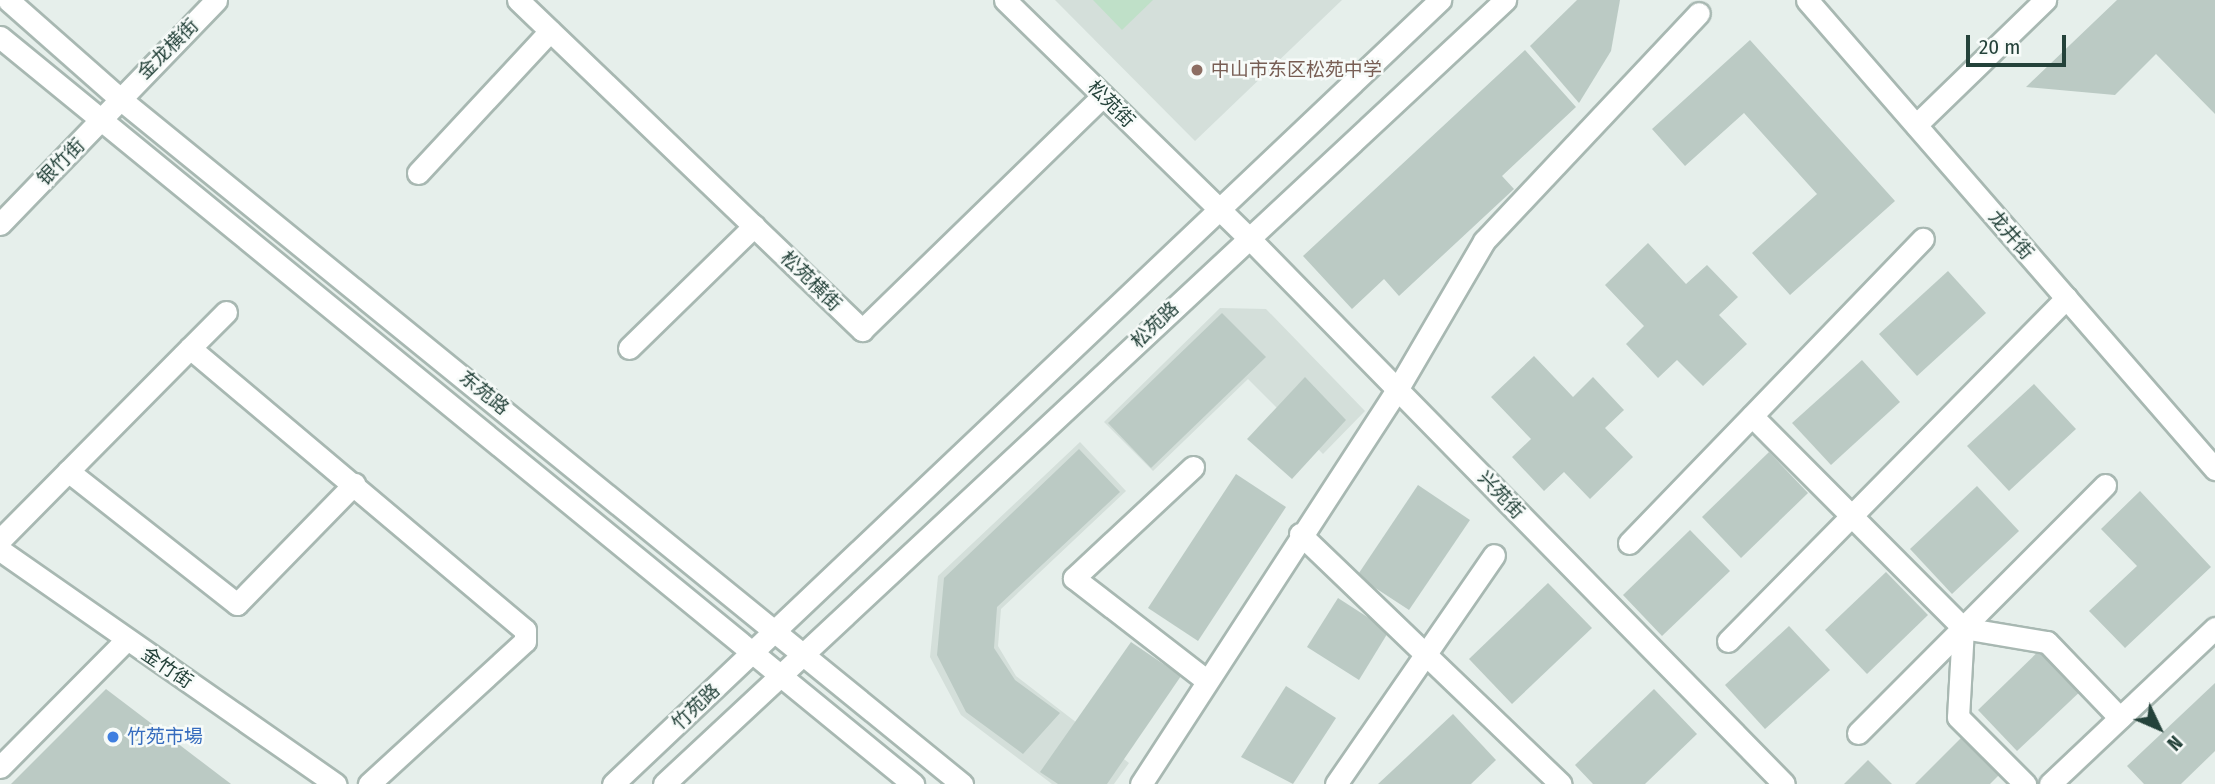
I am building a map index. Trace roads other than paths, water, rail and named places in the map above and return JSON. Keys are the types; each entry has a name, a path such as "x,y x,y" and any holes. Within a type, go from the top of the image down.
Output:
{"street":[{"name":"东苑路","path":"8,0 119,98 804,650 961,784"},
{"name":"金龙横街","path":"119,98 216,0"},
{"name":"松苑横街","path":"518,0 862,330 1103,96"},
{"name":"松苑街","path":"1006,0 1217,208"},
{"path":"779,631 1217,208 1440,0"},
{"name":"松苑路","path":"804,650 1505,0"},
{"name":"龙井街","path":"1807,0 2215,469"},
{"path":"1916,125 2045,0"},
{"path":"1141,784 1300,534 1397,390 1484,241 1699,13"},
{"path":"418,173 551,31"},
{"name":"东苑路","path":"0,37 99,124 757,652 913,784"},
{"name":"银竹街","path":"0,224 99,124 119,98"},
{"name":"兴苑街","path":"1217,208 1784,784"},
{"path":"629,348 754,226"},
{"path":"1629,543 1923,239"},
{"path":"1728,641 1849,513 2066,298"},
{"path":"0,540 226,312"},
{"path":"190,348 525,631 525,641 369,784"},
{"path":"1752,416 1963,628 2048,642 2120,718"},
{"path":"1193,467 1074,578 1206,680"},
{"path":"68,471 237,604 354,484"},
{"path":"1858,733 2105,485"},
{"path":"1300,534 1560,784"},
{"name":"金竹街","path":"0,551 336,784"},
{"path":"1336,784 1494,555"},
{"path":"1963,628 1958,717 2025,784"},
{"path":"2050,784 2215,628"},
{"name":"竹苑路","path":"613,784 779,631"},
{"path":"0,767 126,640"},
{"name":"竹苑路","path":"664,784 804,650"}],"place":[{"name":"中山市东区松苑中学","path":"1197,70"},
{"name":"竹苑市場","path":"113,737"}]}
